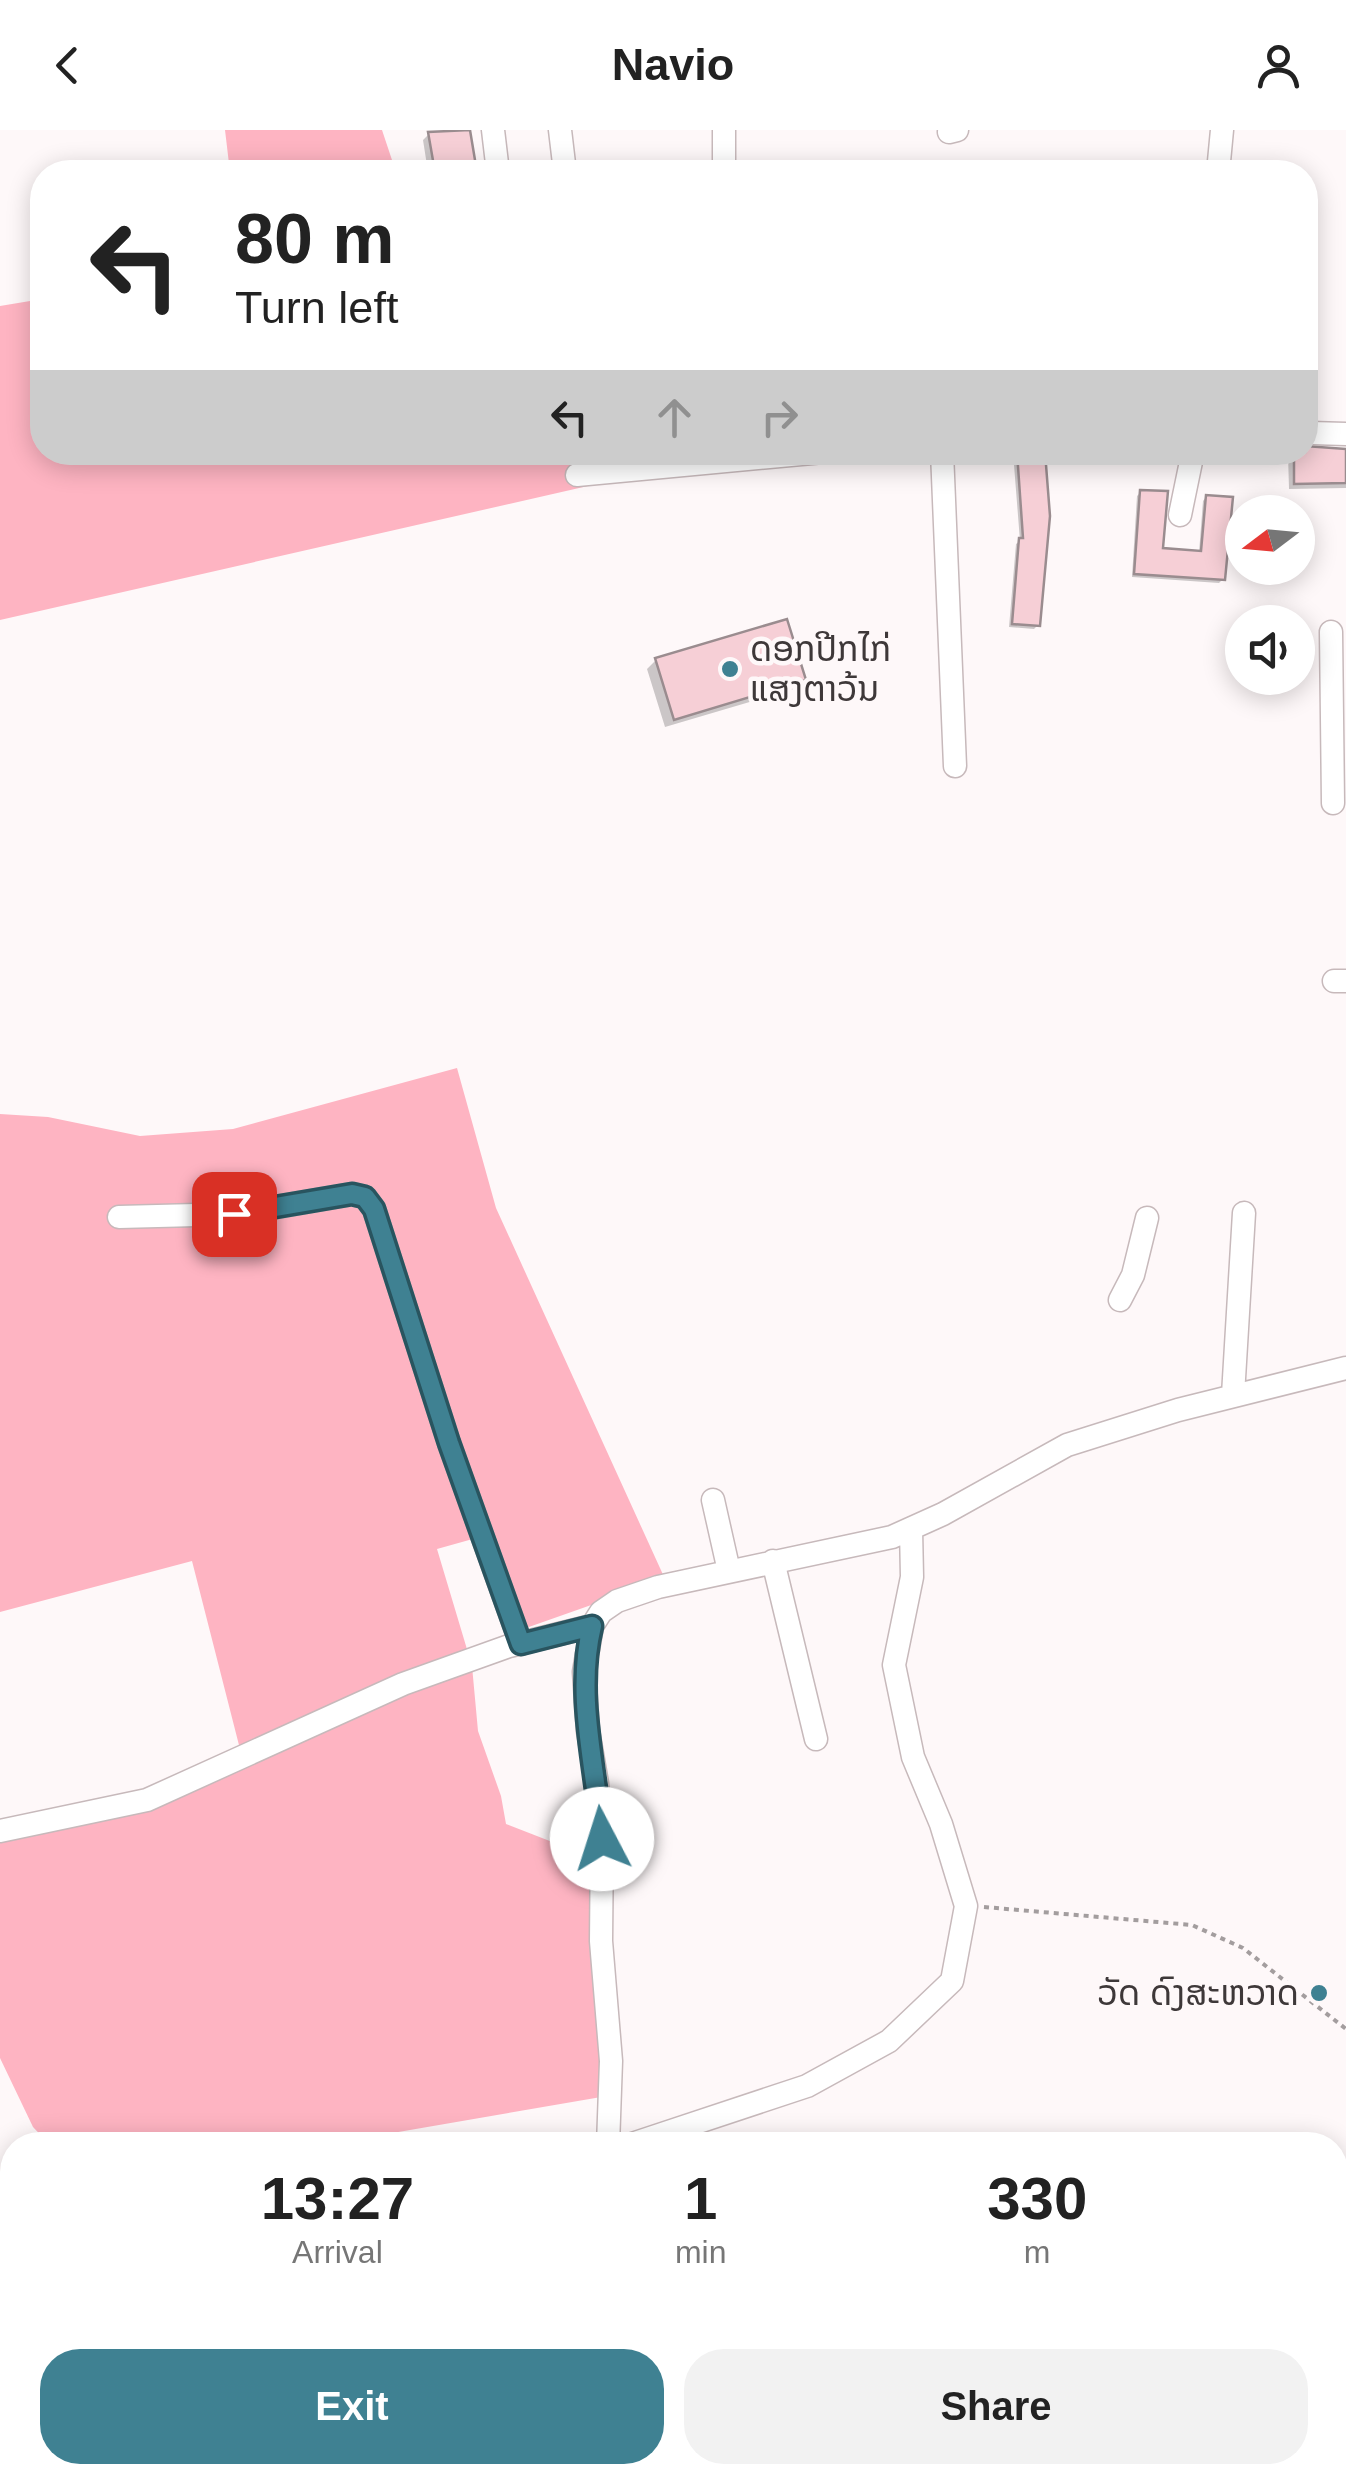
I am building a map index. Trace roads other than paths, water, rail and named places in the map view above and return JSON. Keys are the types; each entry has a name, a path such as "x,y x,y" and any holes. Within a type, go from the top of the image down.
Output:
{"street":[{"path":"493,130 497,160"},
{"path":"560,130 564,160"},
{"path":"724,130 724,160"},
{"path":"1219,160 1222,130"},
{"path":"1318,434 1346,434"},
{"path":"573,465 580,481 714,465"},
{"path":"943,465 955,766"},
{"path":"1180,515 1190,465"},
{"path":"1332,632 1333,802"},
{"path":"119,1217 234,1214 352,1194 365,1197 374,1209 449,1443 521,1644"},
{"path":"1233,1394 1244,1213"},
{"path":"1120,1300 1133,1276 1147,1218"},
{"path":"608,2132 611,2061 601,1941 602,1839 584,1672 592,1626 601,1612 616,1601 658,1586 892,1537 1067,1445 1233,1394 1346,1368"},
{"path":"712,1500 729,1571"},
{"path":"668,2132 807,2086 889,2041 952,1981 966,1906 941,1824 913,1757 894,1665 912,1577 911,1529"},
{"path":"774,1561 816,1738"},
{"path":"0,1831 147,1800 403,1684 521,1644 592,1626"}],"place":[{"name":"ດອກປີກໄກ່ ແສງຕາວ້ນ","path":"730,669"},
{"name":"ວັດ ດົງສະຫວາດ","path":"1319,1993"}]}
